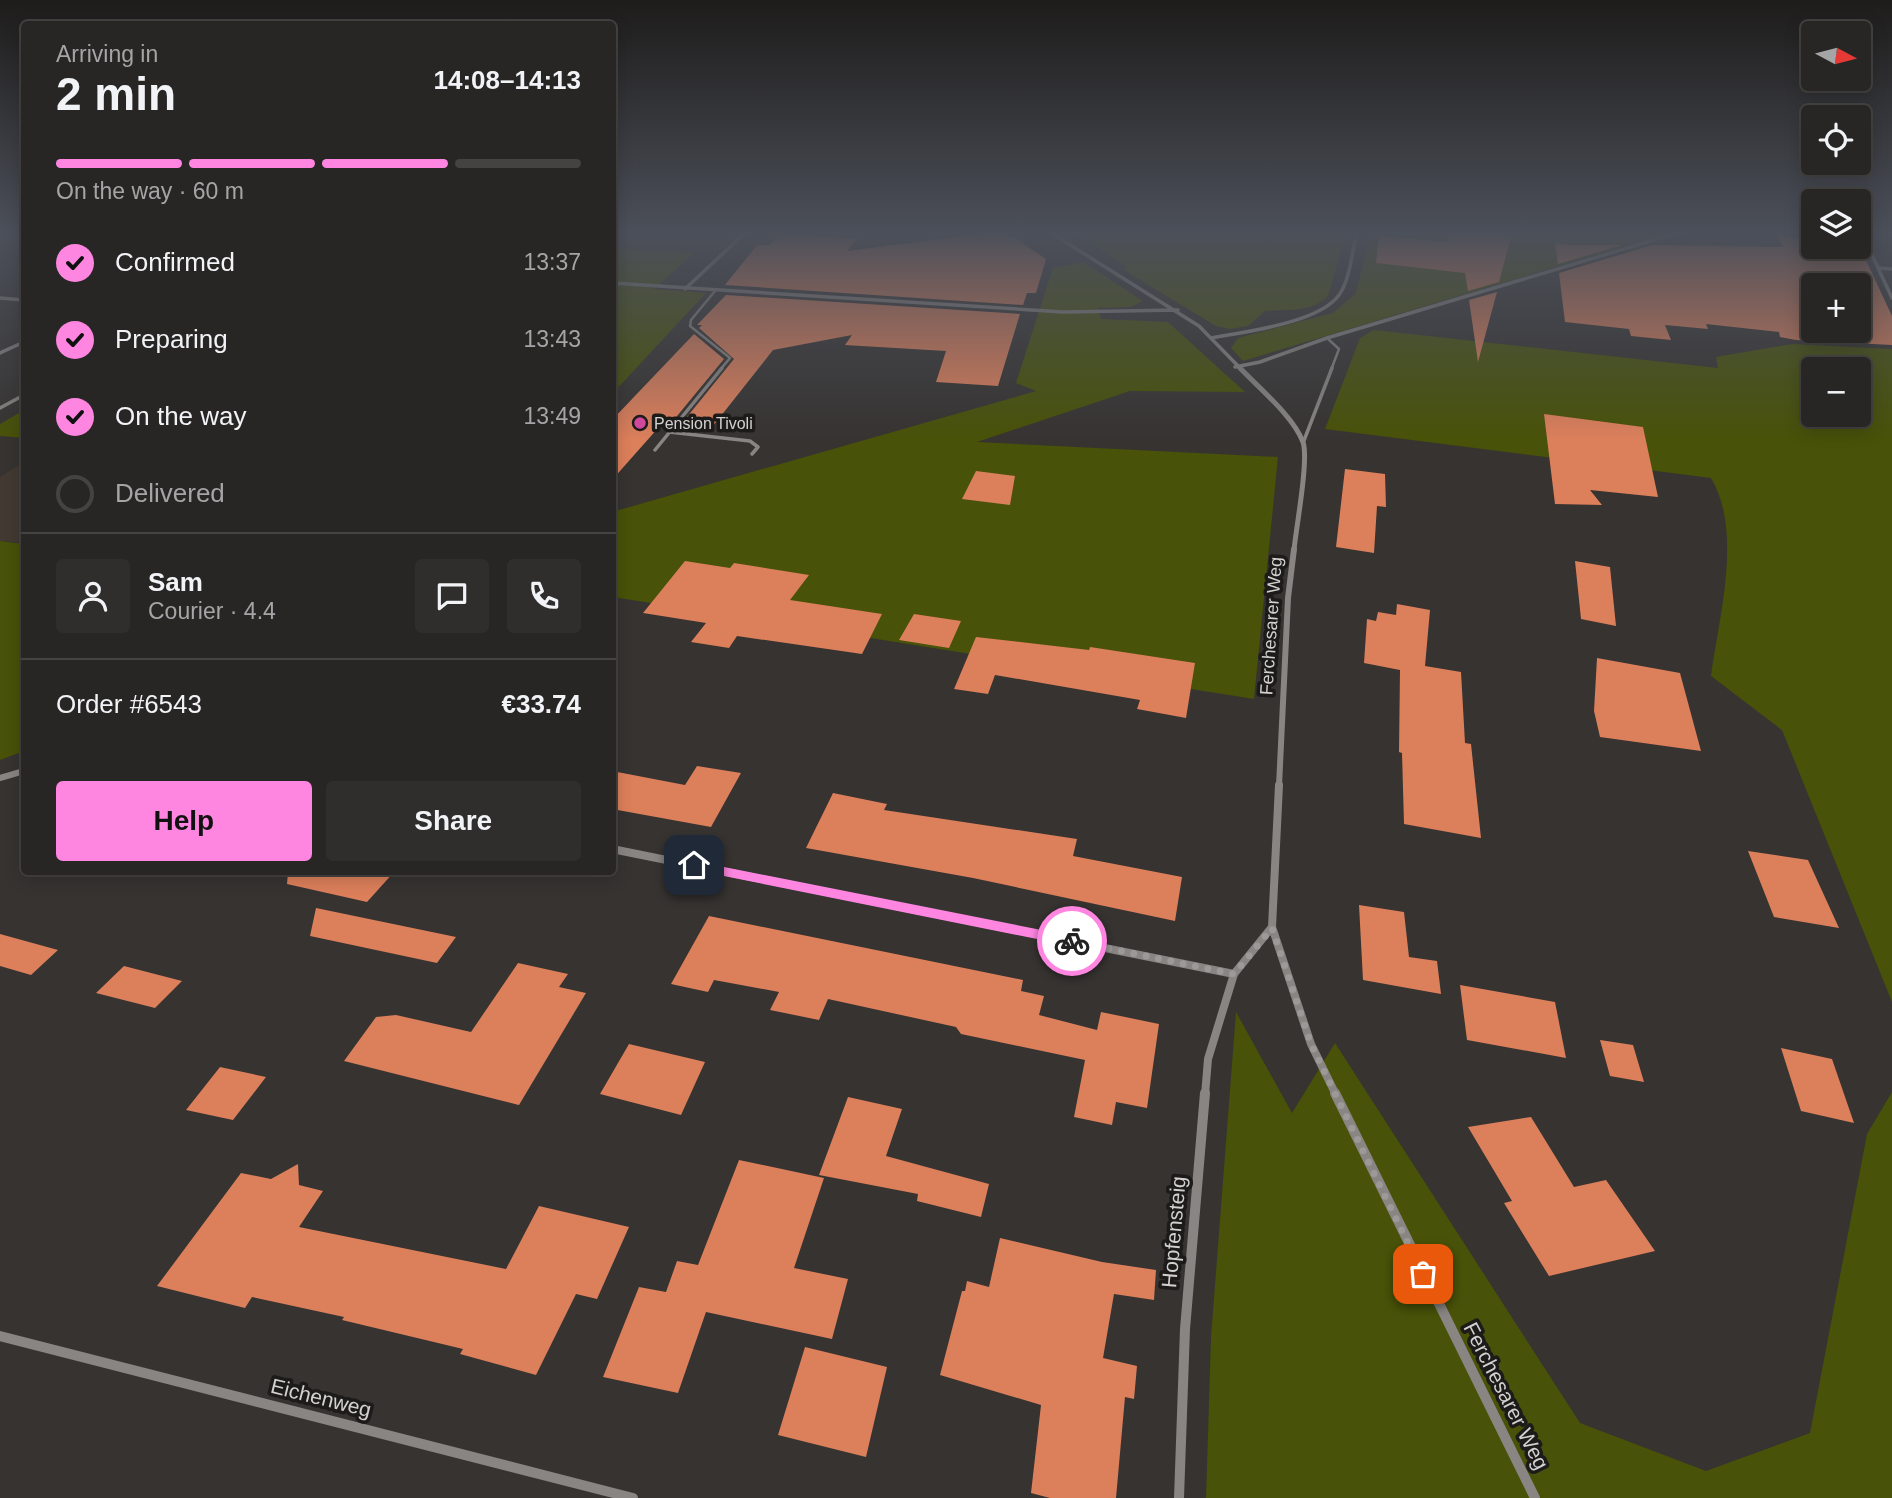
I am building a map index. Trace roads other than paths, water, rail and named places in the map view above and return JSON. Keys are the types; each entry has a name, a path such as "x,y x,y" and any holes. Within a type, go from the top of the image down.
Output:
{"street":[{"path":"879,301 1063,312 1178,310"},
{"path":"1163,301 1211,338 1235,367 1278,407 1303,443"},
{"path":"1211,338 1291,319 1333,301"},
{"path":"1235,367 1260,362 1328,338 1451,301"},
{"path":"0,353 21,343"},
{"name":"Ferchesarer Weg","path":"1303,443 1304,461 1288,598 1272,928 1311,1044 1535,1498"},
{"path":"0,778 21,772"},
{"path":"616,850 1234,974 1272,928"},
{"name":"Hopfensteig","path":"1179,1498 1185,1329 1208,1059 1234,974"},
{"name":"Eichenweg","path":"0,1336 633,1498"}],"lane":[{"path":"655,450 730,358 690,326 691,320 707,301"},
{"path":"1303,443 1339,349 1328,338"},
{"path":"0,408 21,396"},
{"path":"669,432 750,441 758,447 752,454"}],"place":[{"name":"Pension Tivoli","path":"640,423"}]}
